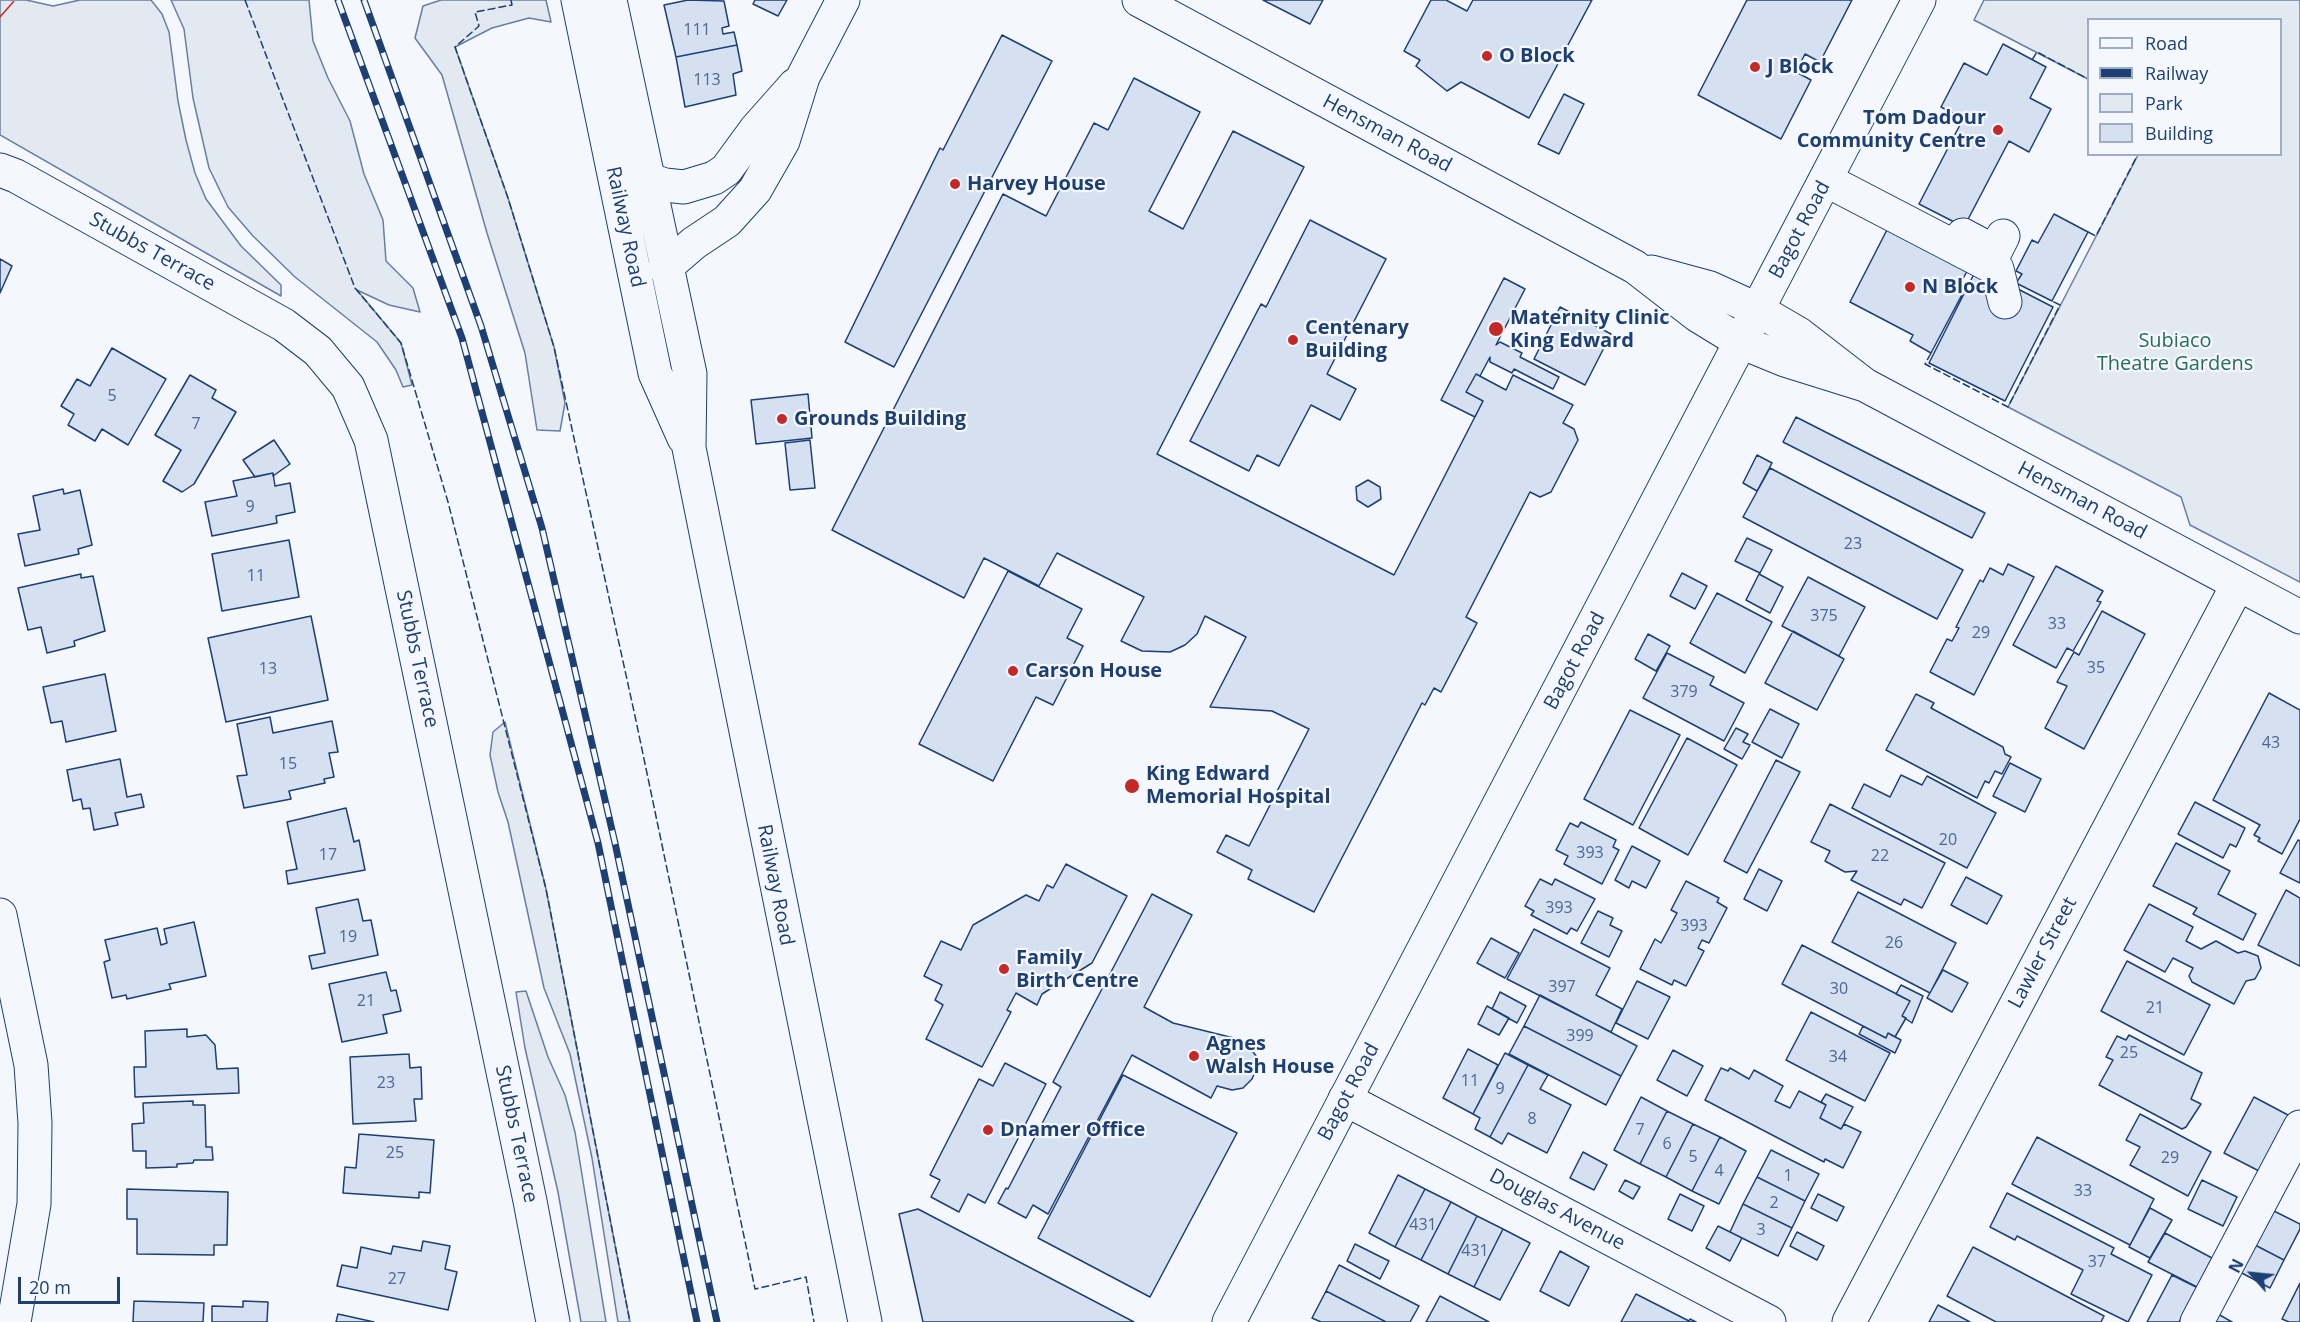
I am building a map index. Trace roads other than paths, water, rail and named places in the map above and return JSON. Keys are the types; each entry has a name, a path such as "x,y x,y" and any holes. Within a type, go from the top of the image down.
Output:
{"street":[{"name":"Railway Road","path":"578,0 655,374 688,448 864,1322"},
{"name":"Railway Road","path":"610,0 665,268 690,374 688,448"},
{"path":"665,268 694,243 727,221 755,190 783,141 803,76 843,0"},
{"name":"Hensman Road","path":"1139,0 1635,267 1696,315 1741,342 1785,360 1864,385"},
{"name":"Bagot Road","path":"1229,1322 1920,0"},
{"path":"647,179 665,185 684,187 714,178 726,170 756,129 803,76"},
{"name":"Stubbs Terrace","path":"5,170 284,325 318,351 348,387 371,440 530,1201 553,1322"},
{"path":"1826,180 1997,269 2005,302"},
{"path":"1906,221 1928,217 1995,252 2003,236"},
{"name":"Hensman Road","path":"1635,267 1710,288 1758,310 1799,334 1864,385 2300,617"},
{"name":"Lawler Street","path":"1849,1322 2238,584"},
{"path":"0,915 31,1065 34,1123 34,1204 14,1322"},
{"name":"Douglas Avenue","path":"1346,1099 1769,1322"},
{"path":"2197,1322 2300,1127"}],"railway":[{"path":"338,0 462,338 598,843 697,1322"},
{"path":"364,0 481,326 542,528 615,843 717,1322"}],"place":[{"name":"O Block","path":"1487,56"},
{"name":"J Block","path":"1755,67"},
{"name":"Tom Dadour Community Centre","path":"1998,130"},
{"name":"Harvey House","path":"955,184"},
{"name":"N Block","path":"1910,287"},
{"name":"Maternity Clinic King Edward","path":"1496,329"},
{"name":"Centenary Building","path":"1293,340"},
{"name":"Grounds Building","path":"782,419"},
{"name":"Carson House","path":"1013,671"},
{"name":"King Edward Memorial Hospital","path":"1132,786"},
{"name":"Family Birth Centre","path":"1004,969"},
{"name":"Agnes Walsh House","path":"1194,1056"},
{"name":"Dnamer Office","path":"988,1130"}],"park label":[{"name":"Subiaco Theatre Gardens","path":"2175,352"}]}
